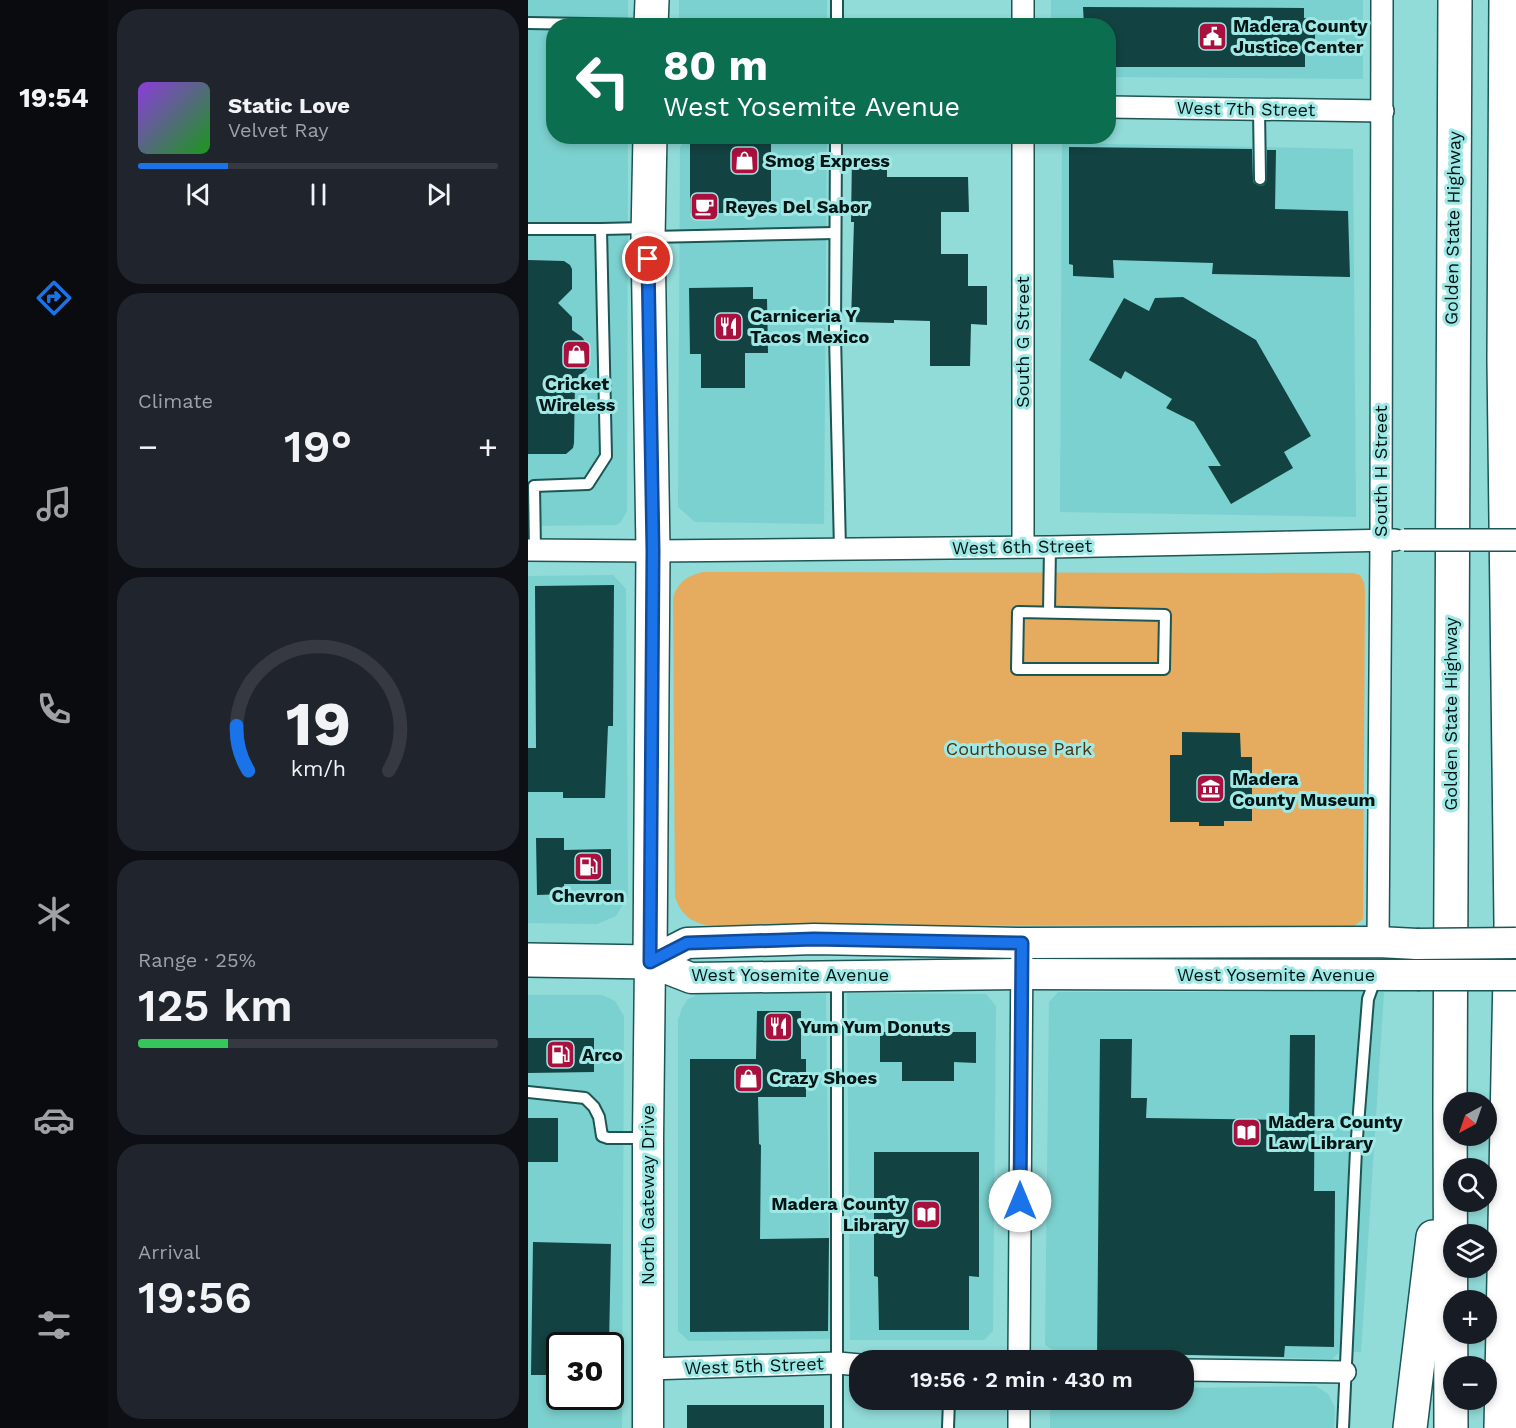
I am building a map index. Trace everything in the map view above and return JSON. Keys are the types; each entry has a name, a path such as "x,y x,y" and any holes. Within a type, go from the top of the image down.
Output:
{"main road":[{"path":"651,18 652,0"},
{"name":"Golden State Highway","path":"1450,1092 1455,0"},
{"path":"1506,0 1504,360 1516,973"},
{"path":"528,960 650,962 653,551 648,232 650,144"},
{"path":"1501,1428 1514,933"},
{"name":"West Yosemite Avenue","path":"650,962 687,943 814,939 1022,943 1378,942 1417,944 1514,933"},
{"path":"1377,975 1378,942"},
{"name":"West Yosemite Avenue","path":"650,962 691,978 1022,974 1516,973"},
{"name":"North Gateway Drive","path":"648,1428 650,962"},
{"path":"1410,1428 1444,1146"},
{"name":"Golden State Highway","path":"1450,1146 1451,1428"}],"street":[{"path":"1023,0 1023,18"},
{"name":"South H Street","path":"1378,942 1382,0"},
{"name":"West 7th Street","path":"1116,107 1383,111"},
{"name":"South G Street","path":"1023,144 1023,548"},
{"name":"West 6th Street","path":"532,550 1023,548 1381,540 1516,540"},
{"path":"1019,1350 1022,943"},
{"name":"West 5th Street","path":"649,1369 849,1364"},
{"path":"1194,1370 1345,1372"},
{"path":"1019,1410 1019,1428"}],"lane":[{"path":"837,0 837,18"},
{"path":"528,23 546,23"},
{"path":"1259,109 1260,179"},
{"path":"836,144 835,336 840,549"},
{"path":"528,229 835,233"},
{"path":"532,550 531,486 588,484 606,456 601,229"},
{"path":"1049,612 1050,547"},
{"path":"1018,612 1049,612 1165,615 1164,669 1017,669 1018,612"},
{"path":"1343,1428 1356,1150 1368,999 1377,975"},
{"path":"837,976 837,1428"},
{"path":"528,1092 585,1098 594,1107 599,1117 602,1136 648,1138"},
{"path":"948,1428 949,1410"}],"shaded area":[{"path":"528,0 628,0 628,18 546,18 546,144 628,144 627,511 621,522 616,525 528,526"},
{"path":"679,0 827,0 827,18 679,18"},
{"path":"1051,0 1363,0 1363,79 1116,77 1116,18 1051,18"},
{"path":"683,144 827,144 824,524 695,522 678,507 680,147"},
{"path":"1062,144 1353,149 1356,517 1060,512"},
{"path":"613,575 626,589 628,896 616,916 597,924 528,923 528,576"},
{"path":"1058,992 1384,992 1361,1352 1340,1352 1332,1359 1194,1356 1194,1350 1053,1350 1045,1345 1049,1002"},
{"path":"700,993 826,993 830,1339 689,1341 678,1331 678,1020 688,999"},
{"path":"847,993 986,994 996,1006 993,1331 984,1340 850,1340"},
{"path":"528,995 602,995 615,1001 624,1016 622,1332 546,1332 546,1410 622,1410 622,1428 528,1428"},
{"path":"1316,1386 1328,1394 1335,1407 1334,1428 1050,1428 1050,1410 1194,1410 1194,1388"}],"green space":[{"name":"Courthouse Park","path":"703,572 1353,573 1360,575 1365,591 1363,919 1354,926 707,925 696,922 683,913 675,897 673,598 684,581"}],"building":[{"name":"Madera County Justice Center","path":"1083,7 1304,8 1304,18 1315,19 1315,47 1305,47 1305,67 1116,67 1116,18 1084,18"},
{"path":"690,144 771,144 771,213 690,213"},
{"path":"1069,147 1252,149 1253,180 1260,186 1264,185 1267,179 1267,150 1276,150 1275,209 1348,211 1350,277 1212,274 1213,263 1113,260 1114,278 1073,276 1073,265 1069,264"},
{"path":"852,157 887,157 887,177 968,177 969,212 941,212 941,254 968,254 968,286 987,286 987,325 971,324 970,366 930,366 930,321 851,322 854,222 851,222"},
{"path":"528,260 564,261 570,265 572,289 558,303 572,317 572,330 587,344 587,369 575,380 574,443 573,448 566,454 528,454"},
{"name":"Carniceria Y Tacos Mexico","path":"753,287 753,299 767,299 768,353 745,353 745,388 701,388 701,354 690,354 689,288"},
{"path":"1183,297 1256,340 1311,436 1284,452 1293,468 1231,504 1208,466 1221,466 1194,422 1166,408 1172,399 1125,371 1121,379 1089,360 1124,298 1149,311 1155,298"},
{"path":"614,585 613,726 608,726 605,798 563,798 563,792 528,792 528,748 536,748 535,586"},
{"name":"Madera County Museum","path":"1182,732 1240,733 1241,757 1252,757 1252,821 1224,821 1224,826 1199,826 1199,822 1170,822 1170,755 1182,755"},
{"path":"536,838 564,838 564,850 611,849 611,884 564,884 565,894 537,895"},
{"path":"757,1011 801,1011 801,1059 806,1059 806,1097 758,1097 759,1144 761,1145 760,1239 829,1238 828,1331 690,1332 690,1059 756,1059"},
{"path":"880,1032 976,1032 976,1063 954,1062 954,1081 902,1081 902,1062 880,1062"},
{"path":"1290,1035 1315,1035 1314,1191 1335,1191 1334,1347 1285,1346 1284,1357 1194,1355 1194,1350 1097,1350 1100,1039 1132,1039 1131,1098 1147,1098 1146,1118 1289,1120"},
{"name":"Arco","path":"528,1038 594,1038 594,1072 528,1073"},
{"path":"528,1118 558,1118 558,1162 528,1162"},
{"name":"Madera County Library","path":"874,1152 979,1152 979,1277 969,1276 969,1330 879,1330 878,1277 874,1276"},
{"path":"533,1242 611,1244 609,1332 546,1332 546,1375 531,1375"},
{"path":"687,1405 824,1405 824,1428 687,1428"}],"place":[{"name":"Madera County Justice Center","path":"1212,36"},
{"name":"Smog Express","path":"744,161"},
{"name":"Reyes Del Sabor","path":"704,207"},
{"name":"Carniceria Y Tacos Mexico","path":"729,326"},
{"name":"Cricket Wireless","path":"577,355"},
{"name":"Madera County Museum","path":"1211,789"},
{"name":"Chevron","path":"588,867"},
{"name":"Yum Yum Donuts","path":"779,1027"},
{"name":"Arco","path":"561,1055"},
{"name":"Crazy Shoes","path":"748,1078"},
{"name":"Madera County Law Library","path":"1247,1132"},
{"name":"Madera County Library","path":"927,1214"}],"route":[{"path":"648,259 653,551 650,962 687,943 814,939 1022,943 1020,1201"}]}
